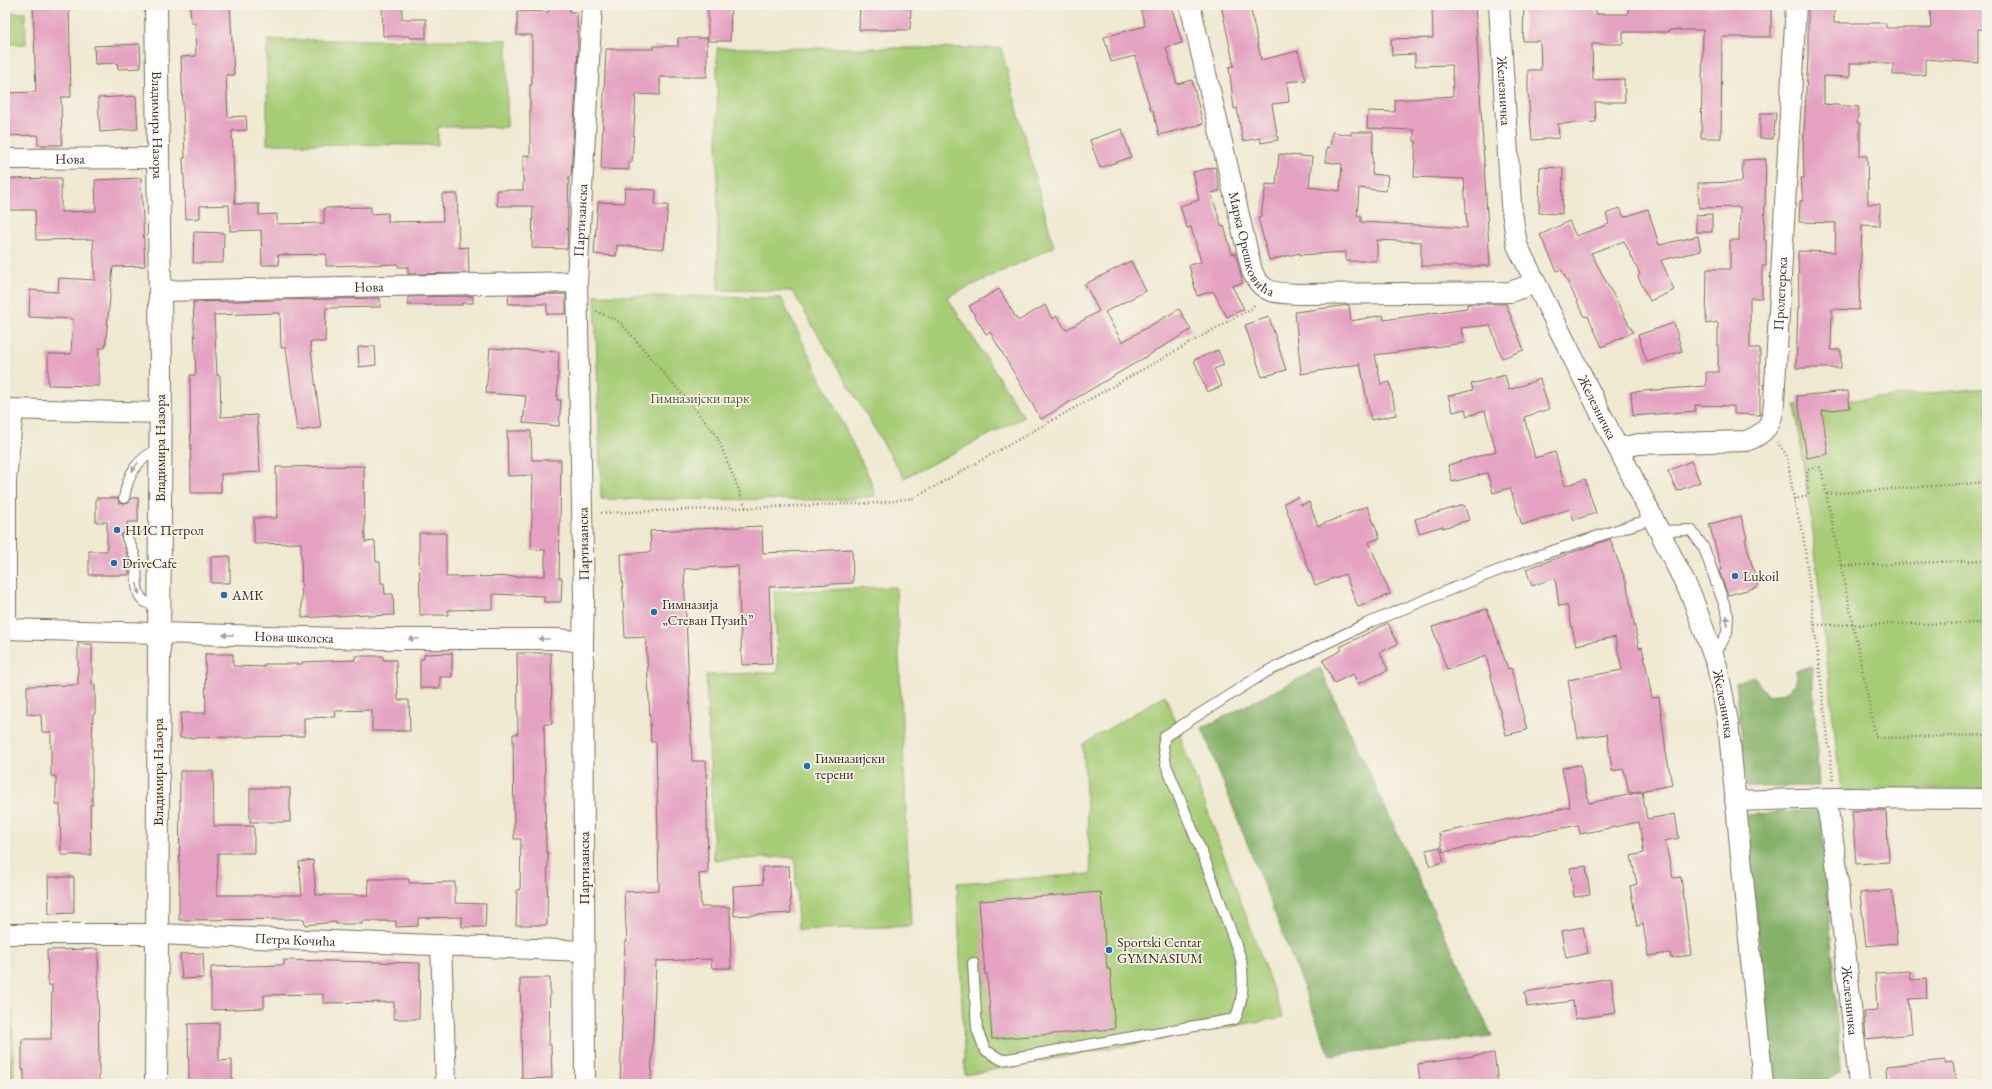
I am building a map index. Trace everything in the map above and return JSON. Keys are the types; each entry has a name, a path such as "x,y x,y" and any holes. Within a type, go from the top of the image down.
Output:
{"street":[{"name":"Владимира Назора","path":"156,5 160,291 156,1084"},
{"name":"Партизанска","path":"585,1084 584,598 577,282 592,5"},
{"name":"Марка Орешковића","path":"1190,5 1252,271 1260,285 1275,293 1300,294 1510,292 1535,283"},
{"name":"Железничка","path":"1499,5 1512,216 1517,245 1692,597 1714,657 1722,687 1728,722 1763,1084"},
{"name":"Пролетерска","path":"1765,431 1774,415 1796,5"},
{"name":"Нова","path":"5,158 159,158"},
{"name":"Нова","path":"160,291 577,282"},
{"path":"6,629 6,480 9,409 160,413"},
{"path":"1618,448 1639,444 1746,440 1756,438 1765,431"},
{"name":"Нова школска","path":"6,629 378,639 558,640 583,642"},
{"name":"Железничка","path":"1831,799 1835,853 1859,1084"},
{"path":"1736,801 1831,799 1987,799"},
{"name":"Петра Кочића","path":"5,934 157,934 584,951"},
{"path":"441,946 446,1084"}],"lane":[{"path":"124,498 126,484 134,467 146,456 160,448"},
{"path":"973,962 977,1029 986,1050 1002,1060 1235,1019 1242,997 1243,972 1241,959 1206,863 1164,761 1163,746 1165,736 1266,672 1366,624 1468,582 1527,560 1657,525 1690,530 1704,548 1728,615 1727,633 1714,657"},
{"path":"127,538 134,554 138,593 144,601 154,605 159,605"}],"path":[{"path":"582,514 879,503 914,498 1252,308 1266,289"},
{"path":"577,304 620,322 716,434 746,508"},
{"path":"1765,431 1781,446 1787,456 1794,499 1803,533 1815,625 1831,799"},
{"path":"1794,499 1807,496 1809,492 1807,470 1818,466 1823,470 1876,737 1987,735"},
{"path":"1827,494 1987,482"},
{"path":"1841,566 1987,560"},
{"path":"1815,625 1987,623"}],"green space":[{"path":"5,13 25,13 26,44 7,44 8,85 5,85"},
{"path":"267,40 507,40 507,127 438,127 438,145 267,144"},
{"path":"717,48 1001,48 1054,247 947,297 1024,417 904,478 792,291 718,290"},
{"name":"Гимназијски парк","path":"595,295 781,298 871,481 875,496 840,500 601,499"},
{"path":"1987,388 1987,788 1841,791 1813,533 1795,405"},
{"name":"Гимназијски терени","path":"896,587 911,926 798,930 795,857 714,860 706,675 778,672 774,592"},
{"path":"1812,667 1819,786 1747,787 1736,683 1753,676 1768,695 1785,693 1796,683 1796,670"},
{"path":"1320,668 1492,1036 1330,1055 1202,728"},
{"name":"Sportski Centar GYMNASIUM","path":"1165,695 1283,1017 965,1075 957,883 1091,874 1083,744"},
{"path":"1821,809 1841,1071 1827,1079 1825,1084 1773,1084 1747,815"},
{"path":"5,1010 11,1010 14,1084 5,1084"}],"building":[{"path":"33,5 69,5 71,97 61,97 62,145 38,145 38,135 5,136 5,93 36,92"},
{"path":"190,5 230,5 234,75 226,75 228,117 246,116 247,130 232,131 235,204 259,204 259,215 277,214 277,224 324,223 324,208 371,207 371,214 388,213 388,222 443,221 442,194 457,194 459,248 468,247 469,273 408,274 408,267 398,267 398,264 326,266 326,254 278,255 279,265 262,265 261,230 230,231 229,205 200,206 200,218 186,219 181,57 196,56 195,23 191,23"},
{"path":"382,5 402,5 402,19 426,19 426,38 410,38 410,36 383,36"},
{"path":"550,5 570,5 570,12 577,12 578,50 571,176 569,176 567,249 532,248 533,206 497,206 497,190 523,190 523,155 530,156 532,35 517,35 517,11 549,12"},
{"path":"708,5 731,5 730,41 708,41"},
{"path":"860,5 911,5 910,30 859,30"},
{"path":"1139,5 1171,5 1182,43 1166,47 1177,84 1192,80 1203,124 1159,135 1153,110 1151,111 1135,56 1111,62 1104,37 1145,26"},
{"path":"1221,5 1250,5 1261,60 1298,51 1306,80 1287,82 1289,102 1272,104 1278,140 1261,143 1260,138 1243,141 1237,108 1234,109 1229,67 1234,66"},
{"path":"1432,5 1475,5 1490,266 1421,266 1421,242 1377,240 1377,261 1346,261 1346,252 1300,255 1300,253 1269,260 1258,217 1261,216 1266,184 1276,185 1279,154 1312,157 1309,187 1340,191 1342,164 1325,162 1327,147 1330,148 1332,132 1351,135 1351,132 1373,132 1372,174 1388,176 1386,191 1359,188 1357,216 1361,216 1361,222 1467,228 1464,179 1414,177 1416,141 1414,141 1414,130 1367,128 1368,111 1395,112 1395,100 1453,96 1452,65 1415,66 1415,54 1392,55 1391,39 1433,38"},
{"path":"1524,5 1596,5 1596,14 1628,14 1629,5 1743,7 1743,5 1771,5 1771,37 1722,37 1721,138 1701,138 1703,30 1669,30 1669,32 1623,32 1623,44 1592,44 1593,80 1624,79 1625,102 1595,102 1596,122 1558,124 1559,138 1532,140 1528,94 1528,70 1541,70 1540,41 1523,41"},
{"path":"1808,5 1834,5 1834,23 1886,23 1886,28 1931,28 1930,9 1966,9 1966,6 1987,6 1987,29 1978,29 1978,63 1925,59 1925,75 1893,75 1893,63 1850,63 1850,77 1824,76 1824,104 1859,107 1857,123 1860,123 1860,156 1867,156 1868,204 1880,204 1880,226 1862,225 1859,310 1832,309 1831,350 1841,350 1841,368 1796,368 1798,307 1799,308 1798,251 1835,252 1836,223 1799,222 1800,201 1803,201 1801,178 1804,178 1803,149 1808,58"},
{"path":"678,38 707,38 707,77 660,77 660,95 636,94 632,162 629,162 629,170 601,169 606,49 654,49 654,46 678,46"},
{"path":"140,44 141,68 118,69 117,63 95,64 94,46"},
{"path":"136,96 138,129 100,132 98,98"},
{"path":"1760,113 1776,113 1773,139 1760,138"},
{"path":"1122,129 1131,157 1100,168 1090,140"},
{"path":"1766,159 1764,240 1766,240 1766,266 1762,266 1762,298 1750,298 1750,348 1760,348 1760,415 1734,414 1734,406 1695,405 1695,411 1633,416 1631,392 1706,386 1706,372 1718,372 1718,322 1706,324 1707,269 1730,269 1730,240 1739,240 1740,207 1699,208 1698,183 1742,182 1743,160"},
{"path":"1215,167 1220,191 1211,193 1222,227 1224,226 1232,254 1235,253 1243,283 1232,286 1244,309 1227,317 1213,291 1197,296 1189,265 1201,262 1191,227 1187,228 1180,206 1199,200 1193,172"},
{"path":"1540,167 1563,168 1562,214 1539,213"},
{"path":"61,178 61,212 96,211 95,180 141,178 145,266 113,267 105,348 99,348 99,386 48,385 48,354 71,354 73,319 29,317 30,290 58,292 59,278 95,280 93,239 36,240 35,210 5,210 5,179"},
{"path":"625,188 656,190 655,205 668,205 664,249 617,245 616,256 594,254 598,202 624,203"},
{"path":"1620,208 1624,217 1648,209 1659,245 1698,236 1701,251 1661,260 1674,290 1650,301 1638,277 1640,274 1624,241 1591,253 1633,332 1602,347 1588,316 1585,317 1561,269 1557,271 1540,235 1569,221 1576,236 1609,224 1606,214"},
{"path":"1712,214 1712,232 1696,232 1696,215"},
{"path":"194,232 224,233 223,263 193,263"},
{"path":"1131,261 1146,291 1105,312 1122,342 1179,309 1191,330 1041,419 990,332 986,334 969,306 999,289 1018,321 1045,305 1052,319 1057,316 1066,330 1099,311 1085,284"},
{"path":"566,294 566,314 547,314 547,304 508,304 509,295"},
{"path":"473,296 473,303 462,303 462,305 408,305 408,297"},
{"path":"380,298 380,307 326,308 325,342 310,342 321,428 297,431 286,348 281,348 280,313 214,315 217,375 220,375 221,417 257,415 260,472 221,474 221,493 191,493 190,375 196,375 193,302"},
{"path":"1467,304 1506,304 1524,350 1502,358 1490,325 1461,328 1464,343 1375,355 1381,384 1390,382 1396,415 1371,420 1360,364 1301,374 1295,312 1349,305 1351,321 1383,315 1384,320 1467,308"},
{"path":"1269,317 1286,370 1262,377 1245,325"},
{"path":"1674,323 1682,351 1647,362 1638,335"},
{"path":"375,346 376,365 359,367 358,347"},
{"path":"490,348 559,352 557,400 561,400 559,426 523,423 526,396 486,393"},
{"path":"1218,350 1224,365 1214,369 1222,386 1207,392 1194,360"},
{"path":"1505,375 1509,390 1540,379 1549,409 1524,417 1535,458 1555,452 1565,486 1585,479 1596,513 1574,520 1570,509 1522,525 1510,488 1493,493 1487,473 1452,482 1448,465 1496,451 1485,411 1467,416 1465,409 1453,412 1448,396 1473,390 1471,384"},
{"path":"1848,391 1850,408 1822,411 1828,454 1807,458 1797,396"},
{"path":"507,431 531,431 532,460 561,460 559,578 562,578 561,602 544,602 544,596 493,594 493,609 448,610 448,615 420,615 419,533 446,533 446,577 545,576 545,550 531,549 533,475 508,476"},
{"path":"1691,461 1700,482 1677,491 1668,471"},
{"path":"364,466 365,542 375,541 376,562 380,562 381,583 384,583 385,594 393,594 394,615 368,616 368,614 302,618 301,543 254,544 254,518 277,518 276,467"},
{"path":"1298,497 1301,505 1309,502 1318,526 1367,506 1380,538 1369,542 1390,594 1358,607 1345,574 1315,585 1284,503"},
{"path":"96,498 118,498 119,503 123,504 129,503 131,498 138,498 138,522 127,522 127,532 122,534 121,537 129,559 129,575 89,575 89,551 107,551 107,522 96,522"},
{"path":"1464,505 1469,520 1443,528 1443,526 1419,533 1415,519"},
{"path":"1741,516 1747,538 1745,539 1758,587 1728,595 1719,571 1722,570 1709,524"},
{"path":"762,526 763,553 852,549 853,583 769,587 772,664 742,665 738,566 684,569 692,761 706,761 708,873 699,874 701,907 730,907 731,968 712,968 711,959 656,961 651,1084 620,1084 625,942 627,942 624,892 659,890 656,742 651,742 646,637 625,638 621,554 651,552 650,531"},
{"path":"1610,539 1626,582 1639,648 1642,647 1652,698 1659,697 1672,785 1629,793 1624,769 1612,771 1607,734 1578,738 1568,680 1622,670 1615,637 1576,645 1567,605 1559,606 1555,578 1532,586 1526,569"},
{"path":"230,556 230,583 211,583 211,557"},
{"path":"1487,609 1508,669 1511,668 1527,730 1506,735 1486,656 1447,670 1432,627"},
{"path":"1388,623 1398,644 1380,652 1388,670 1358,684 1353,674 1334,683 1323,660 1342,650 1340,647"},
{"path":"78,644 92,644 92,685 95,685 95,714 93,714 92,742 92,805 90,805 91,855 61,855 60,805 56,805 56,776 51,776 51,732 42,732 41,715 27,714 27,686 78,685"},
{"path":"452,653 452,677 440,677 440,688 420,688 420,659 424,659 424,654"},
{"path":"517,653 551,653 552,724 544,724 546,852 548,853 547,925 516,925 517,890 520,890 521,839 514,839 513,734 518,734"},
{"path":"205,654 233,654 233,666 264,667 264,664 302,664 302,662 355,660 355,656 383,656 383,660 396,660 398,700 409,700 410,731 372,731 372,710 335,711 336,717 304,718 304,736 180,738 181,713 206,713"},
{"path":"1580,765 1589,803 1642,792 1647,819 1675,814 1679,838 1665,841 1673,878 1681,877 1691,955 1671,958 1670,953 1648,956 1643,924 1637,926 1630,886 1637,884 1631,856 1644,853 1639,822 1580,834 1578,825 1443,852 1439,833 1570,807 1562,768"},
{"path":"180,771 213,771 214,826 254,826 254,853 218,853 217,895 302,895 299,862 313,860 316,895 369,895 368,879 409,879 409,883 455,882 455,903 486,904 485,927 462,927 462,917 418,918 418,926 396,927 396,921 362,921 362,924 336,924 336,922 305,925 304,919 179,920"},
{"path":"250,788 290,788 290,822 250,822"},
{"path":"1886,810 1889,862 1856,864 1852,811"},
{"path":"1440,847 1444,862 1430,866 1426,850"},
{"path":"789,866 791,913 734,916 733,886 763,884 762,867"},
{"path":"1586,866 1590,895 1574,897 1570,868"},
{"path":"48,877 74,877 74,913 49,914"},
{"path":"1892,890 1897,943 1866,946 1860,893"},
{"path":"1101,892 1107,969 1110,969 1115,1029 992,1039 979,901"},
{"path":"1583,927 1588,953 1566,958 1561,931"},
{"path":"98,949 99,1084 24,1084 24,1070 22,1070 22,1039 51,1039 52,985 48,985 47,950"},
{"path":"203,953 204,978 182,979 180,954"},
{"path":"284,960 420,963 419,1019 394,1019 394,1002 323,1003 323,994 264,995 264,1008 211,1010 211,967 284,965"},
{"path":"1910,971 1911,980 1926,979 1927,998 1909,999 1912,1034 1866,1039 1864,1012 1877,1011 1875,973"},
{"path":"520,978 550,978 549,1045 551,1045 552,1078 522,1079"},
{"path":"1611,978 1616,1013 1575,1019 1573,1001 1527,1007 1525,992"},
{"path":"219,1023 219,1061 232,1060 232,1084 189,1084 188,1024"},
{"path":"1494,1053 1498,1084 1420,1084 1418,1064"},
{"path":"1945,1060 1945,1063 1953,1062 1956,1084 1888,1084 1887,1066"}],"place":[{"name":"НИС Петрол","path":"117,530"},
{"name":"DriveCafe","path":"114,563"},
{"name":"Lukoil","path":"1735,576"},
{"name":"АМК","path":"224,595"},
{"name":"Гимназија „Стеван Пузић”","path":"654,612"},
{"name":"Гимназијски терени","path":"807,766"},
{"name":"Sportski Centar GYMNASIUM","path":"1109,950"}]}
